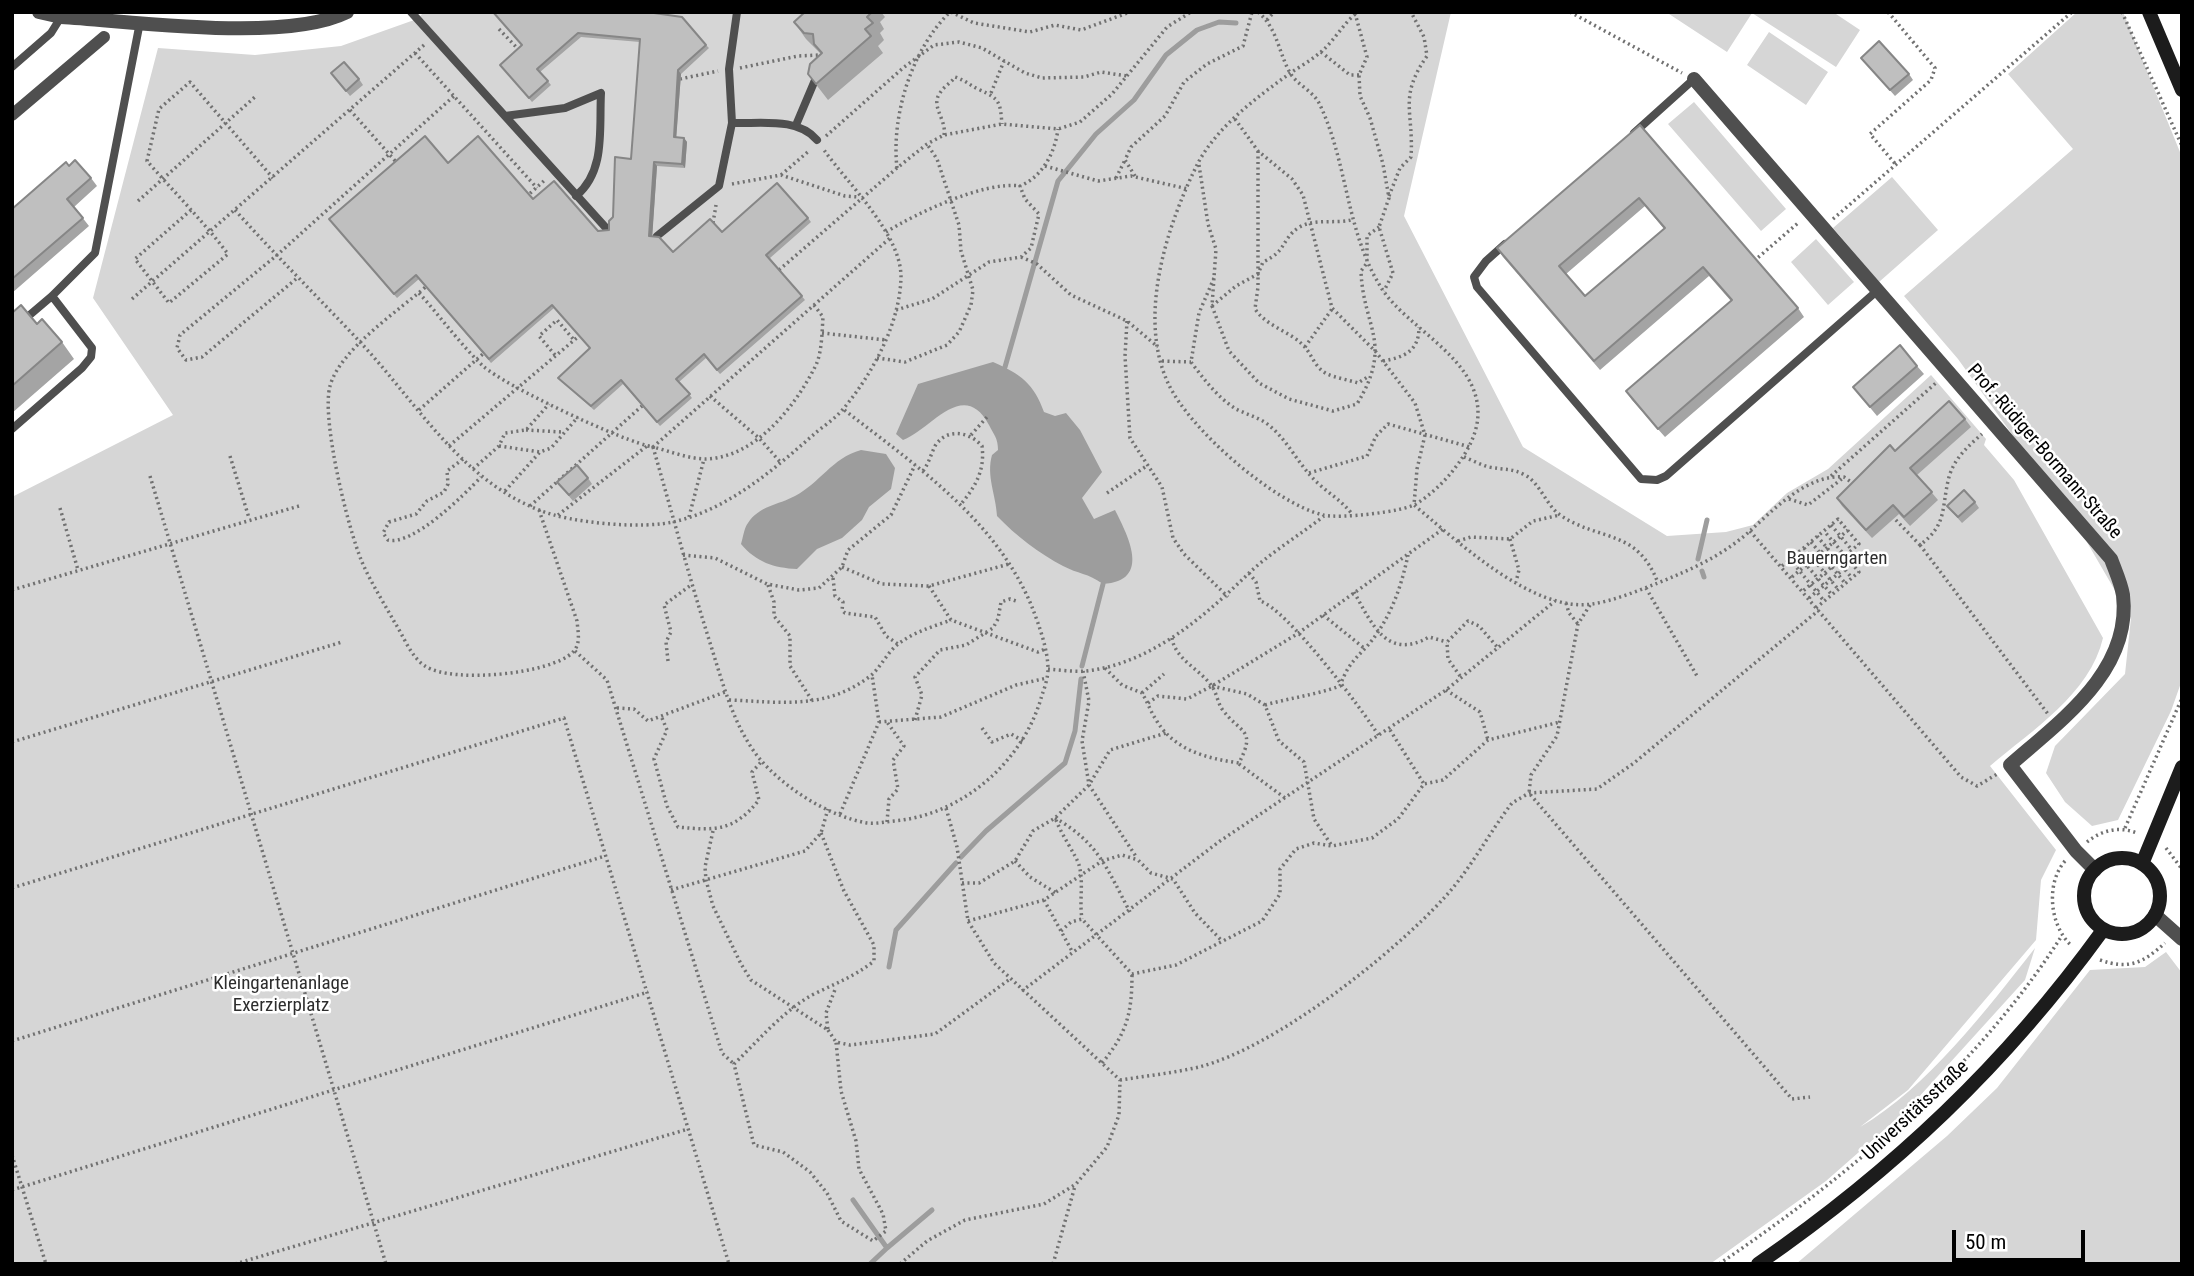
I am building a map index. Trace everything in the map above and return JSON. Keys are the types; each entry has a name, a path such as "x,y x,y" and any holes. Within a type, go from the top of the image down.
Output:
{"main road":[{"path":"2149,12 2182,90"},
{"path":"2142,864 2182,767"},
{"path":"2123,858 2142,864 2157,882 2159,905 2155,915 2147,925 2126,934 2104,930 2094,923 2084,902 2084,890 2095,870 2112,859 2123,858"},
{"name":"Universitätsstraße","path":"1758,1264 1861,1188 1923,1136 1970,1091 2104,930"}],"street":[{"path":"39,12 61,18 253,29 330,20 347,12"},
{"path":"12,115 104,37"},
{"name":"Prof.-Rüdiger-Bormann-Straße","path":"1694,79 2111,558 2123,594 2122,623 2112,657 2098,681 2059,722 2010,765 2076,851 2095,870"},
{"path":"2155,915 2177,935"}],"lane":[{"path":"411,12 607,229"},
{"path":"657,236 719,186 732,123 729,69 737,12"},
{"path":"12,67 51,33 61,18"},
{"path":"12,330 52,296 95,253 140,22"},
{"path":"796,125 812,93 820,55"},
{"path":"1631,136 1694,79"},
{"path":"505,116 565,108 601,93 598,164 590,184 576,196"},
{"path":"732,123 796,125 809,131 818,141"},
{"path":"1517,234 1479,269 1474,277 1477,287 1641,479 1657,480 1666,476 1878,290"},
{"path":"12,429 91,357 92,348 80,329 52,296"}],"path":[{"path":"897,168 903,101 914,59 934,28 951,12 974,23 1030,32 1055,25 1081,30 1130,12"},
{"path":"779,270 859,198 927,144 944,135 1002,124 1058,130 1080,122 1096,110 1167,27 1191,12"},
{"path":"1116,178 1131,147 1165,116 1184,82 1207,64 1242,46 1252,12"},
{"path":"1258,12 1267,20 1290,74 1319,102 1367,263 1395,307 1419,326 1467,374 1479,412 1470,447 1464,457 1444,482 1414,505 1325,516 1278,494 1222,451 1189,415 1167,382 1157,347 1155,290 1165,244 1198,162 1235,119 1290,74 1321,52 1355,13"},
{"path":"1267,20 1274,12"},
{"path":"1198,162 1208,224 1216,249 1217,272 1212,306 1229,351 1259,383 1289,399 1333,411 1357,404 1371,375 1376,352 1375,331 1361,283 1361,271 1367,263 1367,236 1379,227 1401,168 1411,157 1413,129 1407,99 1412,77 1427,56 1424,37 1411,12"},
{"path":"1570,12 1694,79"},
{"path":"1888,12 1935,68 1931,80 1870,134 1897,166"},
{"path":"1823,227 1897,166 2072,12"},
{"path":"2122,12 2182,146"},
{"path":"1355,13 1367,57 1359,75 1360,96 1374,129 1389,198"},
{"path":"499,29 519,50 527,43"},
{"path":"132,299 212,233 433,37"},
{"path":"782,175 818,141 934,45 959,42 982,48 1042,78 1084,77 1101,72 1127,76"},
{"path":"1321,52 1350,75 1359,75"},
{"path":"415,53 537,188"},
{"path":"680,79 776,62 799,55 820,55"},
{"path":"991,93 1004,61"},
{"path":"944,135 946,127 936,106 940,92 955,77 991,93 1001,110 1002,124"},
{"path":"191,210 135,259 169,303 228,254 212,233 147,161 159,109 190,82 273,177"},
{"path":"138,201 256,96"},
{"path":"296,278 202,357 186,359 177,348 180,335 276,256 454,96"},
{"path":"350,110 398,164"},
{"path":"1235,119 1258,151 1292,179 1303,195 1320,271 1332,308 1376,352 1415,403 1425,435 1417,469 1414,505"},
{"path":"886,232 913,216 980,191 1020,186 1031,181 1045,166 1058,130"},
{"path":"235,210 296,278 361,343 449,446 482,477 530,506 558,515 621,524 674,522 738,495 781,463 844,409 886,340 901,275 890,239 818,141"},
{"path":"877,358 905,362 947,345 959,332 971,305 973,290 952,202 937,159 927,144"},
{"path":"1258,151 1258,274 1255,309 1261,318 1285,330 1305,347 1312,362 1327,374 1359,383 1371,375"},
{"path":"1125,160 1135,177"},
{"path":"1045,166 1098,181 1135,177 1188,189"},
{"path":"518,204 554,172"},
{"path":"719,186 782,175 859,198"},
{"path":"1020,186 1040,218 1031,248 1021,257"},
{"path":"1754,261 1811,213"},
{"path":"1212,306 1236,286 1258,274 1263,262 1278,255 1299,226 1311,226 1325,220 1339,223 1352,219"},
{"path":"1379,227 1394,273 1384,291"},
{"path":"653,447 890,239"},
{"path":"895,310 932,299 989,262 1021,257 1037,264 1071,295 1127,321 1157,347"},
{"path":"1217,272 1199,313 1191,362 1205,381 1235,408 1264,421 1286,440 1308,473 1341,500 1352,514"},
{"path":"436,277 341,364 330,385 326,412 348,520 358,552 412,652 425,666 452,676 504,675 563,659 575,651 579,640 577,621 540,510"},
{"path":"419,293 485,367 519,387 578,417 647,446 704,459 736,454 760,439 793,400 817,363 822,317 814,305"},
{"path":"1305,347 1327,320 1332,308"},
{"path":"555,356 539,336 557,320 574,340"},
{"path":"1127,321 1125,396 1130,438 1162,487 1172,538 1184,554 1228,597"},
{"path":"1383,361 1405,356 1414,349 1419,326"},
{"path":"822,333 886,340"},
{"path":"449,446 579,336"},
{"path":"419,410 484,353"},
{"path":"1162,360 1191,362"},
{"path":"1831,476 1949,372"},
{"path":"710,396 760,439 781,463"},
{"path":"526,430 550,403"},
{"path":"530,506 642,406"},
{"path":"653,447 691,585 725,692 743,733 761,761 789,785 840,814 869,823 918,819 946,808 989,779 1023,741 1040,706 1047,678 1045,649 1032,607 1009,564 961,505 923,471 844,409"},
{"path":"505,491 540,452 551,448 562,432 578,417"},
{"path":"971,435 987,417"},
{"path":"1308,473 1367,456 1376,436 1388,424 1470,447"},
{"path":"1920,545 1931,537 1943,519 1950,475 1963,449 1994,424"},
{"path":"473,469 499,446 505,433 526,430 562,432"},
{"path":"923,471 935,447 945,437 963,433 971,435 982,446 982,469 973,490 961,505"},
{"path":"499,446 540,452"},
{"path":"558,515 647,446"},
{"path":"230,456 249,518"},
{"path":"1464,457 1489,467 1509,467 1529,477 1560,515 1619,537 1639,550 1653,569 1658,583"},
{"path":"463,459 447,471 448,484 444,492 427,501 416,514 389,522 383,533 388,540 405,539 416,532 462,497 482,477"},
{"path":"690,517 704,459"},
{"path":"683,555 715,558 767,584 799,590 819,588 842,567 848,550 891,515 915,465"},
{"path":"1107,493 1148,465"},
{"path":"150,476 214,682 386,1264"},
{"path":"1414,505 1493,571 1555,601 1590,605 1646,588 1716,558 1789,499 1819,479 1844,477 1864,492"},
{"path":"1789,499 1808,505 1844,477"},
{"path":"12,590 172,544 249,518 299,506"},
{"path":"1884,507 1920,545 2049,716"},
{"path":"60,508 78,570"},
{"path":"1458,541 1471,537 1510,538 1533,521 1560,515"},
{"path":"1048,669 1083,671 1105,668 1172,638 1228,597 1249,573 1325,516"},
{"path":"1782,566 1838,519 1848,530 1859,544 1802,591"},
{"path":"1831,525 1852,550"},
{"path":"1148,703 1158,696 1187,699 1212,686 1297,634 1443,529"},
{"path":"1792,578 1848,530"},
{"path":"1750,531 1961,777 1977,786 1997,775"},
{"path":"1120,1080 1200,1067 1267,1036 1380,959 1445,897 1513,803 1529,793 1597,789 1654,746 1859,572 1824,531"},
{"path":"1817,536 1852,578"},
{"path":"1510,538 1519,570 1516,582"},
{"path":"1811,542 1846,583"},
{"path":"1804,548 1838,589"},
{"path":"1265,705 1296,696 1318,694 1340,685 1347,666 1377,634 1401,588 1409,553"},
{"path":"1797,553 1832,595"},
{"path":"1790,559 1825,601"},
{"path":"1809,598 1851,563"},
{"path":"842,567 882,584 929,586 1009,564"},
{"path":"1249,573 1256,582 1260,601 1269,603 1281,614 1362,708 1379,736"},
{"path":"833,578 835,596 843,602 842,610 845,613 875,617 886,636 898,645"},
{"path":"767,584 774,602 774,616 789,636 790,666 813,702"},
{"path":"668,661 666,642 671,632 664,605 691,585"},
{"path":"929,586 951,620 1038,652 1045,649"},
{"path":"1646,588 1697,676"},
{"path":"1354,592 1377,634 1397,642 1415,645 1429,636 1447,642"},
{"path":"915,720 922,695 915,677 940,650 966,645 993,628 998,619 1001,602 1010,599 1019,603"},
{"path":"1022,991 1130,912 1220,841 1308,785 1446,690 1555,601"},
{"path":"1566,603 1569,613 1578,624"},
{"path":"1590,605 1578,624 1557,736 1531,775 1529,793 1792,1099 1810,1097"},
{"path":"1323,615 1364,648"},
{"path":"729,700 813,702 852,688 872,675 898,645 920,631 951,620"},
{"path":"1461,677 1448,659 1447,642 1468,621 1479,626 1499,649"},
{"path":"1172,638 1173,648 1212,686 1222,708 1246,733 1248,745 1239,763"},
{"path":"12,742 342,642"},
{"path":"575,651 607,680 722,1053 734,1064 754,1145 783,1152 810,1172 827,1193 841,1221 873,1241 886,1231 883,1214 859,1169 856,1141 841,1091 836,1042 828,1030 751,980 741,964 713,906 706,880 705,867 713,831"},
{"path":"1105,668 1122,685 1142,693 1166,733 1182,747 1207,758 1239,763 1285,798"},
{"path":"1083,671 1089,701 1082,741 1089,785 1138,860 1151,873 1173,879 1195,913 1222,941"},
{"path":"1142,693 1164,674"},
{"path":"840,814 879,722 872,675"},
{"path":"879,722 942,717 1016,685 1047,678"},
{"path":"1212,686 1247,694 1265,705 1279,741 1304,762 1314,819 1332,846"},
{"path":"1446,690 1480,712 1488,740"},
{"path":"617,708 634,709 648,721 662,718 725,692"},
{"path":"2125,828 2182,698"},
{"path":"12,888 564,718 729,1264"},
{"path":"662,718 667,730 653,759 667,806 678,827 713,831 744,819 759,800 752,772 761,761"},
{"path":"887,721 904,746 894,760 898,789 889,799 887,822"},
{"path":"1132,974 1176,965 1262,920 1280,894 1280,869 1296,849 1314,843 1332,846 1372,838 1398,819 1424,784 1443,780 1488,740 1560,722"},
{"path":"982,728 992,742 1011,734 1023,741"},
{"path":"1390,730 1424,784"},
{"path":"961,883 979,883 1015,861 1032,831 1055,818 1089,785 1110,750 1166,733"},
{"path":"901,1264 927,1241 965,1220 1044,1204 1076,1184 1107,1147 1119,1115 1120,1080 994,963 968,921 957,847 946,808"},
{"path":"671,890 805,851 821,833 828,809"},
{"path":"1055,818 1081,832 1102,860 1130,912"},
{"path":"1055,818 1065,843 1079,864 1079,878 1083,890 1079,899 1082,919 1132,974 1132,1008 1119,1042 1102,1063"},
{"path":"734,1064 793,1008 812,995 837,985 874,961 874,944 844,891 821,833"},
{"path":"968,921 1044,900 1102,860 1122,855 1138,860"},
{"path":"12,1041 605,856"},
{"path":"1015,861 1030,877 1056,893"},
{"path":"1044,900 1073,953"},
{"path":"1061,931 1071,922 1082,919"},
{"path":"1719,1264 1828,1185 1913,1112 1989,1032 2045,962 2061,937 2086,954 2118,966 2133,964 2150,957 2177,935"},
{"path":"836,1042 850,1045 935,1034 1010,979"},
{"path":"828,1030 827,1013 837,985"},
{"path":"12,1190 648,992"},
{"path":"235,1264 688,1129"},
{"path":"12,1155 46,1264"},
{"path":"1053,1264 1076,1184"}],"green space":[{"path":"424,12 1451,12 1404,216 1523,447 1667,536 1726,532 1753,525 1787,493 1828,469 1931,375 1986,439 1984,445 2014,480 2103,638 2086,677 2073,694 1990,766 2056,850 2041,880 2036,940 1908,1090 1860,1127 1909,1091 1955,1046 2035,948 2025,980 1908,1109 1826,1181 1710,1264 12,1264 12,497 173,415 93,298 158,48 255,55 341,46 417,19"},
{"path":"1666,12 1833,12 1860,30 1836,67 1752,13 1727,52"},
{"path":"2077,12 2123,12 2182,157 2182,680 2171,711 2118,820 2092,826 2065,802 2046,773 2055,746 2125,674 2131,618 2077,525 1958,359 1904,296 2073,149 2008,74"},
{"path":"1769,32 1828,72 1806,105 1747,65"},
{"path":"1694,102 1786,209 1761,231 1668,124"},
{"path":"1892,177 1938,230 1879,282 1833,228"},
{"path":"1816,239 1854,282 1828,305 1791,262"},
{"path":"2166,952 2182,973 2182,1264 1796,1264 1947,1136 1997,1088 2090,970 2145,967"}],"shaded area":[{"path":"993,362 1025,381 1036,394 1044,412 1055,416 1066,413 1080,430 1102,472 1082,498 1094,519 1115,510 1130,544 1132,566 1127,575 1118,581 1103,584 1063,566 1028,544 997,516 990,463 992,455 998,450 997,442 979,411 968,406 957,406 903,440 896,434 918,384"},
{"path":"861,450 886,454 895,468 891,489 869,507 862,520 842,538 817,549 797,569 766,563 741,544 752,517 769,506 804,491 842,459"}],"building":[{"path":"493,12 647,12 682,17 706,45 678,70 674,137 684,138 682,164 654,162 649,236 659,237 673,252 710,219 722,232 777,183 808,218 766,255 802,296 717,370 704,354 676,379 690,394 657,422 621,380 591,406 558,378 590,348 552,305 489,359 416,275 394,294 329,219 425,136 448,163 478,136 533,199 554,181 598,231 609,230 609,221 613,217 615,157 631,159 640,39 578,33 537,69 548,81 529,98 500,65 522,45"},
{"path":"805,12 872,12 867,17 873,23 865,29 871,36 816,84 808,74 810,64 822,53 814,44 813,34 804,33 794,22"},
{"path":"1879,41 1909,74 1890,90 1861,58"},
{"path":"344,62 359,79 346,91 331,73"},
{"path":"1640,125 1798,308 1658,429 1626,391 1732,300 1703,267 1594,361 1497,248","holes":["1639,198 1665,228 1585,296 1559,266"]},
{"path":"75,160 91,178 67,199 83,218 12,279 12,209 66,162 69,166"},
{"path":"21,305 37,324 42,319 62,342 12,386 12,313"},
{"path":"1900,345 1917,366 1870,407 1853,387"},
{"path":"1949,401 1965,419 1910,468 1932,492 1904,517 1893,505 1866,530 1837,498 1890,445 1895,451"},
{"path":"577,465 588,478 569,495 557,482"},
{"path":"1964,490 1975,502 1958,517 1947,506"}],"waterway":[{"path":"1005,367 1058,181 1096,134 1134,100 1166,55 1197,30 1219,22 1236,23"},
{"path":"1698,559 1707,520"},
{"path":"1702,571 1704,577"},
{"path":"1082,666 1103,584"},
{"path":"961,857 986,831 1065,763 1075,731 1081,679"},
{"path":"889,967 896,930 956,863"},
{"path":"853,1200 887,1248 870,1264"},
{"path":"887,1248 932,1210"}],"park label":[{"name":"Bauerngarten","path":"1837,559"},
{"name":"Kleingartenanlage Exerzierplatz","path":"281,995"}]}
